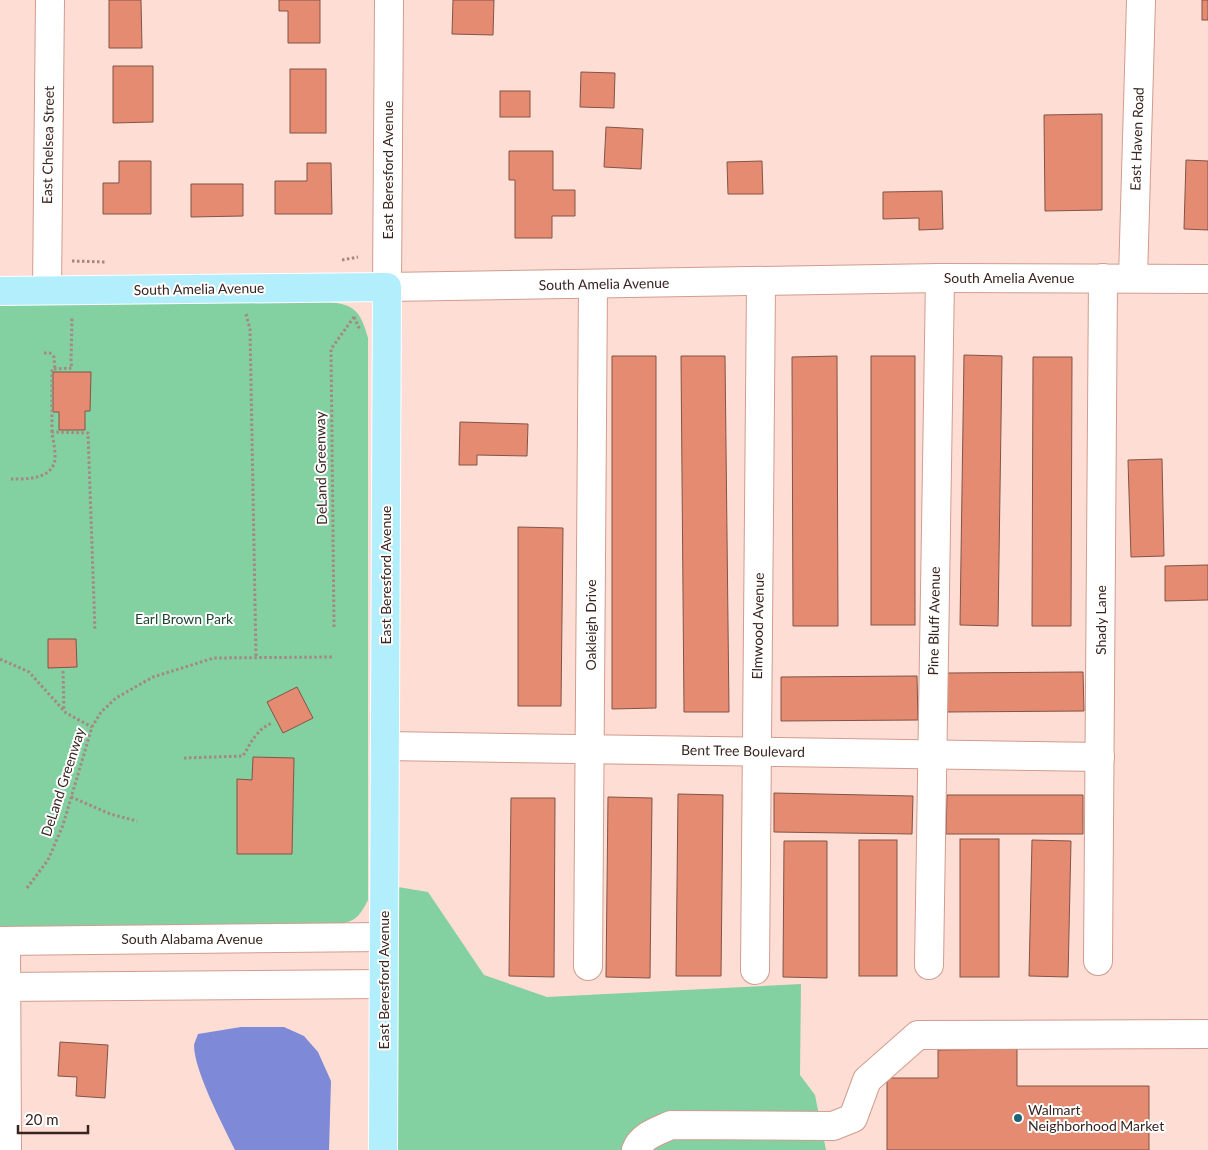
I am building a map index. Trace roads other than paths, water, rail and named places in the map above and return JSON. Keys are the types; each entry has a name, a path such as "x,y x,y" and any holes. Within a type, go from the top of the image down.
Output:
{"main road":[{"name":"South Amelia Avenue","path":"0,291 387,287"},
{"name":"East Beresford Avenue","path":"383,1150 387,287"}],"street":[{"name":"East Chelsea Street","path":"50,0 60,290"},
{"name":"East Beresford Avenue","path":"387,287 389,0"},
{"name":"East Haven Road","path":"1133,278 1141,0"},
{"name":"South Amelia Avenue","path":"387,287 940,278 1208,279"},
{"name":"Pine Bluff Avenue","path":"928,965 940,278"},
{"name":"Shady Lane","path":"1098,961 1103,278"},
{"name":"Elmwood Avenue","path":"755,970 761,282"},
{"name":"Oakleigh Drive","path":"588,966 593,284"},
{"name":"Bent Tree Boulevard","path":"385,746 1100,757"},
{"name":"South Alabama Avenue","path":"3,941 384,937"},
{"path":"3,941 7,1150"},
{"path":"3,987 384,984"},
{"path":"636,1150 637,1146 651,1134 671,1125 832,1126 853,1118 867,1080 918,1035 1208,1034"}],"water":[{"path":"241,1027 284,1027 304,1036 318,1052 331,1081 329,1150 235,1150 204,1083 195,1056 194,1045 198,1034"}],"place":[{"name":"Walmart Neighborhood Market","path":"1018,1118"}],"park label":[{"name":"Earl Brown Park","path":"184,619"}]}
